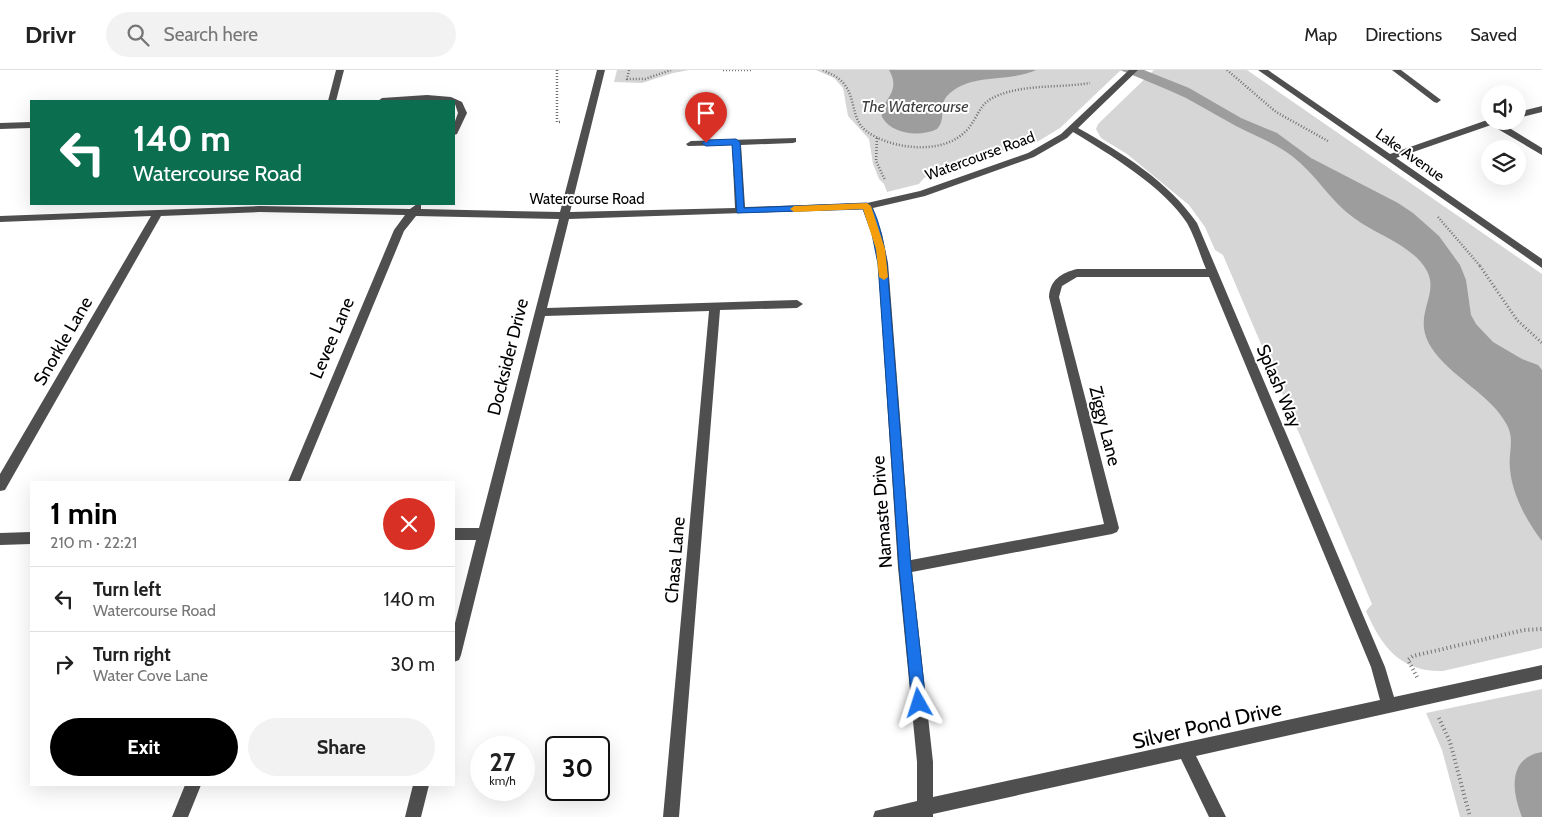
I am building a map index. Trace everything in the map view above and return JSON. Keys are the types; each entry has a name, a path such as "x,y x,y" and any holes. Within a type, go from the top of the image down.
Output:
{"street":[{"path":"332,100 340,70"},
{"name":"Docksider Drive","path":"455,651 601,70"},
{"name":"Watercourse Road","path":"0,219 157,214 287,206 417,208 564,215 867,206 922,194 1018,161 1055,142 1134,70"},
{"name":"Lake Avenue","path":"1262,70 1542,264"},
{"path":"1396,70 1437,100"},
{"path":"396,100 436,97 452,100"},
{"path":"455,102 461,106 462,110 455,129"},
{"path":"1526,113 1542,109"},
{"path":"0,126 30,125"},
{"path":"1388,158 1481,126"},
{"name":"Splash Way","path":"1072,128 1121,158 1178,206 1192,224 1374,658 1389,705"},
{"path":"1507,130 1542,152"},
{"path":"691,144 793,140"},
{"path":"736,142 740,211"},
{"name":"Namaste Drive","path":"867,206 877,234 883,264 905,567 925,762 925,812"},
{"name":"Levee Lane","path":"294,481 399,230 417,208"},
{"name":"Snorkle Lane","path":"0,486 157,214"},
{"name":"Ziggy Lane","path":"905,567 1112,528 1054,297 1054,290 1062,279 1077,273 1213,274"},
{"path":"540,312 797,304"},
{"name":"Chasa Lane","path":"671,817 715,307"},
{"path":"455,534 484,534"},
{"path":"0,539 30,538"},
{"name":"Silver Pond Drive","path":"880,817 925,812 1389,705 1542,672"},
{"path":"1186,752 1218,817"},
{"path":"180,817 193,786"},
{"path":"413,817 421,786"}],"path":[{"path":"558,70 557,122 560,122"},
{"path":"629,70 627,79 638,80 671,70"},
{"path":"723,70 752,70"},
{"path":"824,70 839,78 847,87 856,122 861,128 877,138 910,146 947,142 964,132 982,104 996,96 1012,91 1092,83"},
{"path":"1227,70 1276,112 1330,142"},
{"path":"877,138 876,161 885,180"},
{"path":"1437,216 1475,258 1517,320 1542,343"},
{"path":"1408,660 1413,656 1524,630 1542,629"},
{"path":"1428,697 1450,742 1470,817"}],"shaded area":[{"path":"617,70 689,70 642,83 614,82"},
{"path":"816,70 1121,70 1060,128 1037,142 1025,143 924,178 919,184 887,192 873,164 869,139 848,116 843,88 834,78"},
{"path":"1154,70 1247,70 1542,274 1542,648 1443,671 1428,670 1404,662 1394,655 1379,636 1366,611 1372,604 1223,255 1215,250 1205,227 1189,205 1127,154 1101,138 1096,129 1098,124"},
{"path":"1542,689 1542,817 1460,817 1442,750 1426,713"}],"water":[{"name":"The Watercourse","path":"889,70 1036,70 1025,74 966,84 956,89 944,100 942,121 937,129 923,133 907,133 893,128 882,117 882,111 893,85 893,78"},
{"path":"1120,70 1144,70 1189,88 1241,118 1277,133 1311,158 1398,203 1413,213 1439,236 1460,265 1466,280 1471,315 1476,324 1493,342 1522,359 1538,365 1542,370 1542,541 1517,498 1511,478 1511,436 1507,425 1500,414 1481,394 1439,358 1426,336 1424,315 1430,289 1430,280 1421,262 1404,247 1363,224 1345,211 1301,163 1285,151 1186,98"},
{"path":"1542,752 1542,817 1522,817 1516,797 1515,777 1523,761 1531,755"}],"slow traffic":[{"path":"794,209 867,206 877,234 884,277"}],"route":[{"path":"706,143 736,142 740,211 867,206 877,234 883,264 905,567 919,703"}]}
